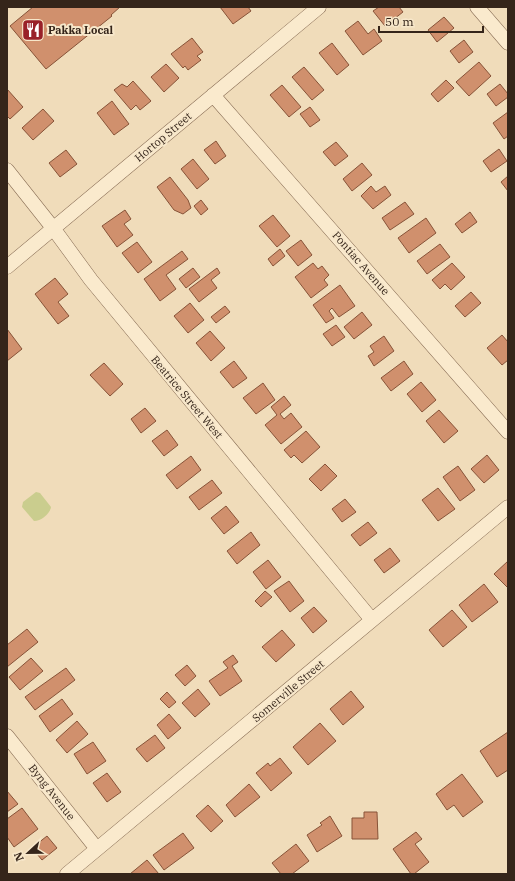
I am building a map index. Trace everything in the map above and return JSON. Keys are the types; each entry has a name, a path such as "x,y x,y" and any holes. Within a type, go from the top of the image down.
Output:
{"street":[{"name":"Hortop Street","path":"7,267 319,7"},
{"path":"477,7 508,43"},
{"name":"Pontiac Avenue","path":"213,95 508,432"},
{"name":"Beatrice Street West","path":"7,170 53,228 91,280 372,620"},
{"name":"Somerville Street","path":"67,874 508,507"},
{"name":"Byng Avenue","path":"7,736 97,848"}],"green space":[{"path":"36,492 40,493 51,507 45,517 34,521 22,507 23,502"}],"building":[{"path":"33,7 120,7 111,15 112,16 46,69 10,26"},
{"path":"220,7 248,7 251,11 233,24"},
{"path":"379,7 399,7 403,12 385,26 373,11"},
{"path":"444,17 454,28 437,42 428,30"},
{"path":"358,21 368,34 374,29 382,41 363,55 345,31"},
{"path":"192,38 203,52 197,56 201,60 188,70 185,66 183,68 171,54"},
{"path":"464,40 473,52 459,63 450,51"},
{"path":"332,43 349,65 337,75 319,53"},
{"path":"479,62 491,76 469,96 456,82"},
{"path":"166,64 179,78 164,92 151,77"},
{"path":"304,67 324,90 312,100 292,77"},
{"path":"446,80 454,88 438,102 431,94"},
{"path":"133,81 151,101 140,110 136,105 131,110 114,90 122,84 127,87"},
{"path":"500,84 508,94 508,97 496,106 487,94"},
{"path":"282,85 301,107 289,117 270,95"},
{"path":"7,89 23,107 10,119 7,116"},
{"path":"112,101 129,124 114,135 97,113"},
{"path":"310,107 320,120 310,127 300,114"},
{"path":"43,109 54,121 33,140 22,128"},
{"path":"508,112 508,136 504,139 493,123"},
{"path":"216,141 226,156 215,164 204,150"},
{"path":"336,142 348,156 335,166 323,152"},
{"path":"499,149 507,161 491,172 483,161"},
{"path":"66,150 77,164 60,177 49,163"},
{"path":"193,159 209,179 197,189 181,169"},
{"path":"362,163 372,175 352,191 343,179"},
{"path":"508,176 508,191 501,182"},
{"path":"170,177 188,200 191,208 183,214 174,210 157,187"},
{"path":"371,186 376,192 385,186 391,195 373,209 361,196"},
{"path":"201,200 208,209 201,215 194,206"},
{"path":"405,202 414,214 390,230 382,218"},
{"path":"125,210 131,219 124,224 133,235 117,247 102,226"},
{"path":"470,212 477,222 462,233 455,224"},
{"path":"273,215 290,236 277,247 259,226"},
{"path":"426,218 436,233 409,253 398,238"},
{"path":"301,240 312,255 298,266 286,251"},
{"path":"137,242 152,262 138,273 122,253"},
{"path":"440,244 450,257 427,274 417,261"},
{"path":"280,249 285,256 273,266 268,259"},
{"path":"182,251 188,259 166,275 176,289 160,301 144,279"},
{"path":"313,263 318,269 322,266 329,275 324,280 328,285 311,298 295,277"},
{"path":"452,263 465,277 451,290 445,284 440,289 432,280"},
{"path":"193,268 200,277 186,288 179,279"},
{"path":"217,268 220,273 211,280 217,288 199,302 189,289"},
{"path":"55,278 68,294 58,302 69,316 58,324 35,294"},
{"path":"340,285 355,306 339,317 332,308 329,311 334,318 326,323 313,305"},
{"path":"471,292 481,303 465,317 455,306"},
{"path":"190,303 204,320 188,333 174,316"},
{"path":"225,306 230,312 216,323 211,317"},
{"path":"362,312 372,325 354,339 344,327"},
{"path":"336,325 345,337 332,346 323,334"},
{"path":"7,329 22,349 7,361"},
{"path":"210,331 225,348 211,361 196,343"},
{"path":"502,335 508,342 508,360 502,365 487,348"},
{"path":"384,336 394,351 374,366 368,356 374,352 370,346"},
{"path":"234,361 247,378 233,388 220,372"},
{"path":"404,361 413,374 391,391 381,378"},
{"path":"104,363 123,384 110,396 90,375"},
{"path":"421,382 436,400 422,412 407,394"},
{"path":"263,383 275,400 256,414 243,398"},
{"path":"284,396 291,405 280,414 284,419 291,413 302,427 281,444 265,425 277,415 271,407"},
{"path":"145,408 156,421 141,433 131,419"},
{"path":"439,410 458,431 444,443 426,421"},
{"path":"167,430 178,445 164,456 152,441"},
{"path":"306,431 320,447 302,463 294,455 291,458 284,450"},
{"path":"487,455 499,470 484,483 471,469"},
{"path":"191,456 201,470 177,489 166,475"},
{"path":"325,464 337,476 321,491 309,479"},
{"path":"458,466 475,490 460,501 443,477"},
{"path":"212,480 222,493 199,510 189,497"},
{"path":"438,488 455,509 438,521 422,500"},
{"path":"345,499 356,512 342,522 332,509"},
{"path":"226,506 239,522 224,534 211,518"},
{"path":"368,522 377,533 360,546 351,535"},
{"path":"251,532 260,545 237,564 227,551"},
{"path":"390,548 400,561 384,573 374,560"},
{"path":"268,560 281,577 266,589 253,572"},
{"path":"508,561 508,588 494,574"},
{"path":"289,581 304,601 290,612 274,591"},
{"path":"484,584 498,602 472,622 459,605"},
{"path":"265,591 272,597 261,607 255,601"},
{"path":"314,607 327,621 313,633 301,618"},
{"path":"452,610 467,627 443,647 429,630"},
{"path":"27,629 38,642 7,667 7,645"},
{"path":"282,630 295,645 276,662 262,647"},
{"path":"233,655 238,662 232,666 242,681 220,696 209,681 228,668 223,662"},
{"path":"31,658 43,671 20,690 9,677"},
{"path":"187,665 196,676 185,686 175,675"},
{"path":"66,668 75,680 35,710 25,697"},
{"path":"198,689 210,704 195,717 182,703"},
{"path":"351,691 364,707 343,725 330,709"},
{"path":"167,692 176,702 169,708 160,699"},
{"path":"62,699 73,714 50,732 39,716"},
{"path":"169,714 181,728 168,739 157,725"},
{"path":"77,721 88,734 67,753 56,740"},
{"path":"320,723 336,741 308,765 293,747"},
{"path":"508,732 508,770 497,777 480,751"},
{"path":"155,735 165,748 147,762 136,749"},
{"path":"93,742 106,761 87,774 74,754"},
{"path":"280,758 292,773 271,791 256,773 268,763 270,766"},
{"path":"107,773 121,792 107,802 93,783"},
{"path":"462,774 483,802 463,817 454,805 447,810 436,794"},
{"path":"249,784 260,797 235,817 226,805"},
{"path":"7,791 18,804 7,812"},
{"path":"208,805 223,821 211,832 196,816"},
{"path":"22,808 38,829 14,847 7,837 7,819"},
{"path":"364,812 377,812 378,839 352,839 352,818 364,818"},
{"path":"330,816 342,836 317,852 307,835 322,825 320,823"},
{"path":"416,832 422,839 415,844 429,862 414,874 411,874 393,849"},
{"path":"183,833 194,848 164,870 153,855"},
{"path":"47,836 57,848 42,860 32,848"},
{"path":"296,844 309,861 292,874 281,874 272,863"},
{"path":"147,860 159,874 130,874"}],"place":[{"name":"Pakka Local","path":"33,30"}]}
